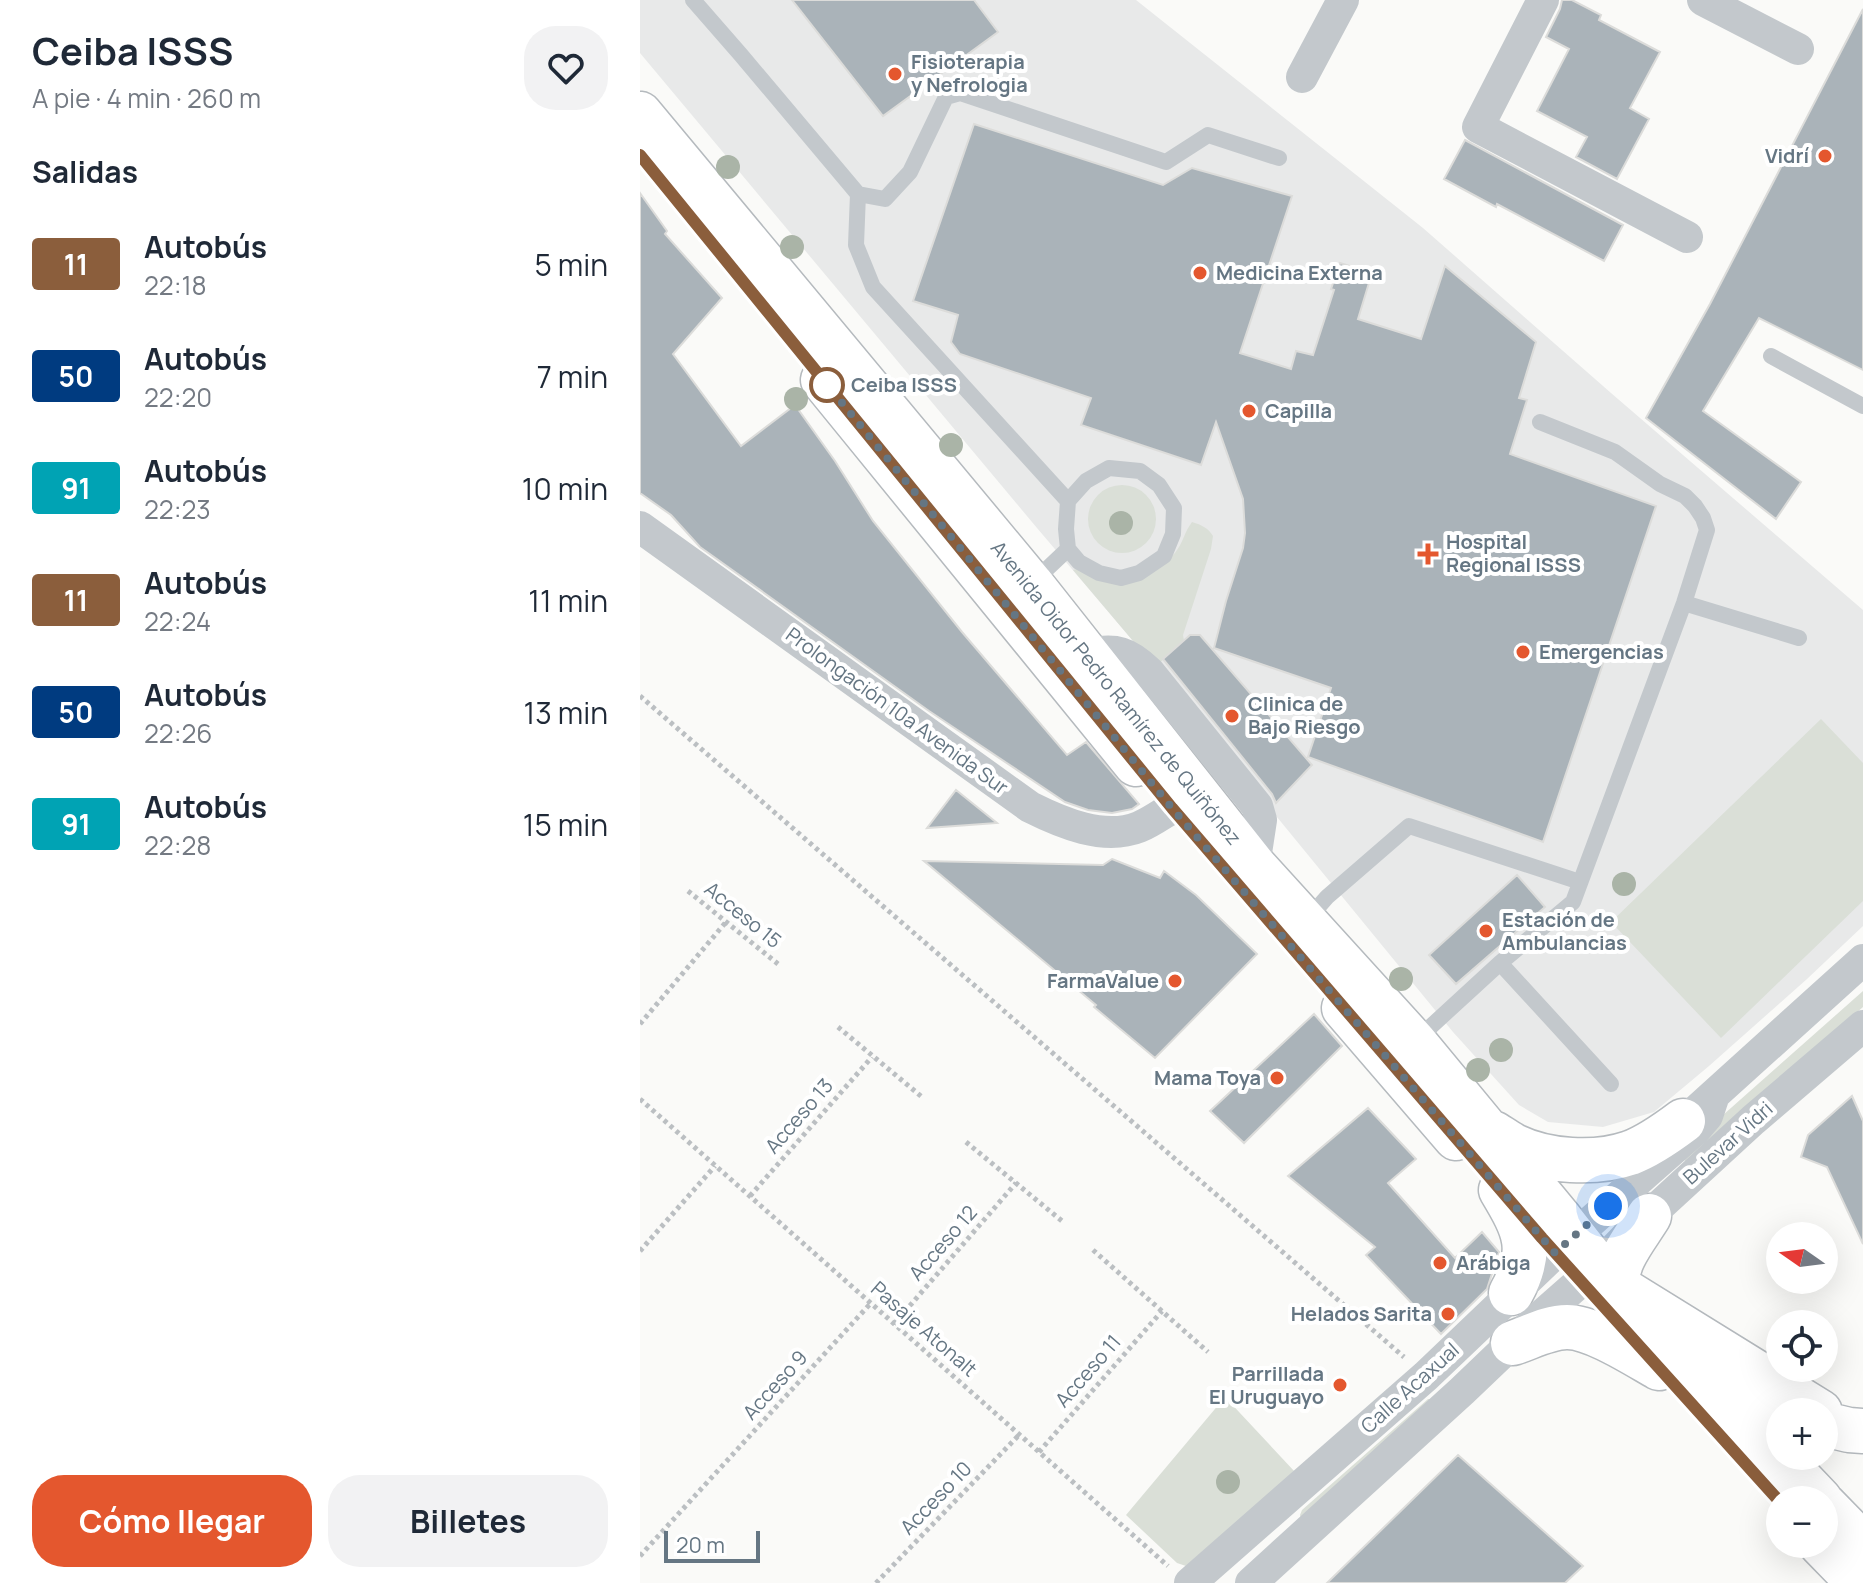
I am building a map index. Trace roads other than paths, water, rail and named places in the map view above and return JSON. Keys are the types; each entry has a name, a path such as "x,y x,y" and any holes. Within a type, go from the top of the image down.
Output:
{"main road":[{"name":"Avenida Oidor Pedro Ramírez de Quiñónez","path":"640,114 1031,584 1254,866 1414,1042 1488,1131 1659,1368 1766,1486"},
{"name":"Avenida Oidor Pedro Ramírez de Quiñónez","path":"640,155 1172,808 1501,1190 1585,1265"},
{"path":"1488,1131 1535,1154 1593,1160 1629,1153 1665,1134 1698,1109"},
{"path":"1501,1190 1524,1235 1522,1274 1511,1293"},
{"path":"1585,1265 1617,1280 1622,1262 1649,1216"},
{"path":"1585,1265 1725,1401 1807,1486"},
{"path":"1585,1265 1798,1398"},
{"path":"1513,1343 1550,1329 1577,1328 1659,1368"},
{"path":"1725,1401 1766,1411"},
{"path":"1838,1519 1863,1545"},
{"path":"1835,1558 1859,1583"}],"street":[{"path":"1302,77 1343,0"},
{"path":"1543,0 1478,127 1687,237"},
{"path":"1703,0 1798,49"},
{"name":"Prolongación 10a Avenida Sur","path":"640,527 1030,807 1061,822 1092,830 1120,832 1138,827 1172,808"},
{"name":"Bulevar Vidri","path":"1585,1265 1707,1116 1698,1109 1863,960"},
{"name":"Bulevar Vidri","path":"1649,1216 1753,1120 1863,1026"},
{"name":"Calle Acaxual","path":"1182,1578 1244,1535 1426,1376 1511,1293 1585,1265"},
{"name":"Calle Acaxual","path":"1244,1535 1271,1577 1513,1343 1585,1265"}],"lane":[{"path":"693,0 858,194 885,199 910,172 946,97 960,93 1166,162 1208,135 1279,158"},
{"path":"858,194 856,245 873,287 1068,501"},
{"path":"1771,356 1863,406"},
{"path":"1414,1042 1500,963 1573,902 1684,603 1707,530 1703,518 1685,496 1660,484 1615,452 1540,422"},
{"path":"1109,468 1140,471 1159,485 1174,508 1173,534 1164,556 1139,573 1121,578 1099,573 1079,562 1068,549 1068,501 1086,481 1109,468"},
{"path":"1031,584 1068,549"},
{"path":"1684,603 1799,638"},
{"path":"1305,922 1327,897 1409,826 1580,882"},
{"path":"1500,963 1611,1084"}],"place":[{"name":"Fisioterapia y Nefrologia","path":"895,74"},
{"name":"Vidrí","path":"1825,156"},
{"name":"Medicina Externa","path":"1200,273"},
{"name":"Ceiba ISSS","path":"827,385"},
{"name":"Capilla","path":"1249,411"},
{"name":"Hospital Regional ISSS","path":"1428,554"},
{"name":"Emergencias","path":"1523,652"},
{"name":"Clinica de Bajo Riesgo","path":"1232,716"},
{"name":"Estación de Ambulancias","path":"1486,931"},
{"name":"FarmaValue","path":"1175,981"},
{"name":"Mama Toya","path":"1277,1078"},
{"name":"Arábiga","path":"1440,1263"},
{"name":"Helados Sarita","path":"1448,1314"},
{"name":"Parrillada El Uruguayo","path":"1340,1385"}]}
